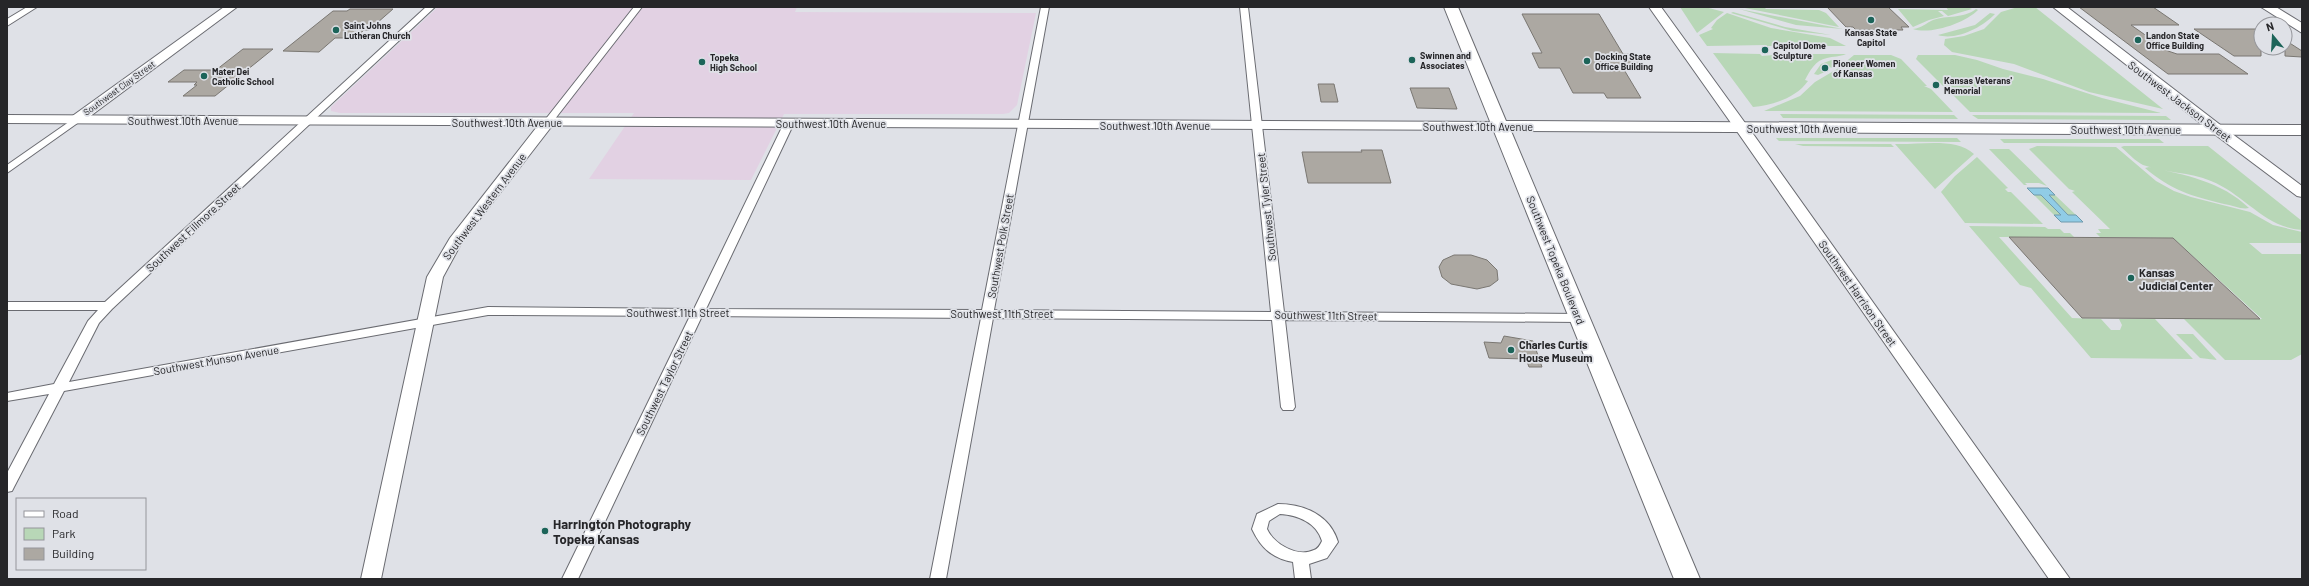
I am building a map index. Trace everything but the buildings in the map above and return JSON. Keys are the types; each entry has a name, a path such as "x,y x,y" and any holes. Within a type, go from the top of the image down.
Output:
{"main road":[{"name":"Southwest Topeka Boulevard","path":"1451,7 1687,579"},
{"name":"Southwest Harrison Street","path":"1655,7 1741,127"},
{"name":"Southwest Jackson Street","path":"2059,7 2218,130"},
{"path":"2267,7 2302,29"},
{"name":"Southwest 10th Avenue","path":"7,120 2302,130"}],"street":[{"path":"7,22 33,7"},
{"name":"Southwest Clay Street","path":"7,170 231,7"},
{"name":"Southwest Fillmore Street","path":"7,487 60,387 88,330 108,306 431,7"},
{"name":"Southwest Western Avenue","path":"372,579 435,276 456,241 638,7"},
{"name":"Southwest Polk Street","path":"938,579 1045,7"},
{"name":"Southwest Tyler Street","path":"1244,7 1288,407"},
{"name":"Southwest Taylor Street","path":"570,579 789,123"},
{"name":"Southwest Harrison Street","path":"1741,127 2060,579"},
{"name":"Southwest Jackson Street","path":"2218,130 2302,193"},
{"path":"7,306 108,306"},
{"name":"Southwest 11th Street","path":"426,322 495,311 1580,318"},
{"name":"Southwest Munson Avenue","path":"7,397 426,322"},
{"path":"1278,509 1297,510 1324,528 1329,535 1328,550 1323,556 1309,562 1301,562 1286,558 1266,545 1260,538 1259,524 1269,512 1278,509"},
{"path":"1301,562 1303,579"}],"shaded area":[{"name":"Topeka High School","path":"438,7 797,7 795,12 1036,13 1017,105 1009,113 784,114 751,180 589,179 634,113 340,113 331,111 331,107"}],"green space":[{"path":"1680,7 1705,7 1724,12 1697,33"},
{"path":"1764,7 1766,9 1819,10 1826,13 1839,27 1745,8"},
{"path":"1946,7 1967,7 1972,9 1948,16 1942,11 1938,11 1944,16 1929,20 1913,27 1898,9 1948,10"},
{"path":"2018,7 2035,7 2163,109 2089,92 2014,64 1952,52 1944,45 1945,39 1964,36 1984,29 2001,12"},
{"path":"1739,9 1843,29 1796,25"},
{"path":"1976,9 1978,10 1972,15 1947,27 1929,30 1913,29 1921,27 1933,20 1960,16"},
{"path":"1733,12 1785,27 1831,35 1793,31 1731,13"},
{"path":"1727,13 1771,28 1830,38 1846,46 1707,46 1699,35 1713,29 1711,28 1717,20"},
{"path":"1990,13 1995,14 1984,24 1969,32 1953,36 1938,35 1975,25"},
{"path":"1713,53 1760,54 1762,56 1774,55 1773,54 1846,54 1829,57 1816,63 1805,80 1808,81 1803,87 1784,100 1753,107"},
{"path":"1854,55 1891,55 1901,59 1927,86 1924,86 1931,89 1953,112 1764,111 1800,96 1815,82 1837,69"},
{"path":"1918,55 1955,55 1977,60 2102,98 2161,113 1970,112 1947,89 1950,89 1947,86 1943,86 1916,59"},
{"path":"1834,59 1839,62 1833,68 1824,66 1823,68 1829,70 1818,75 1814,74 1821,64"},
{"path":"1780,114 1954,115 1958,119 1783,118"},
{"path":"1972,115 2166,116 2171,120 1978,119"},
{"path":"1776,138 1957,138 1961,142 1779,141"},
{"path":"2000,139 2159,139 2164,143 2004,143"},
{"path":"1937,143 1957,145 1974,154 1935,189 1895,144"},
{"path":"1795,144 1891,144 1894,147 1803,146"},
{"path":"2037,146 2116,147 2156,181 2174,191 2191,197 2250,212 2273,225 2302,232 2302,243 2249,243 2262,254 2302,254 2302,354 2291,360 2225,360 2184,319 2262,319 2173,238 2100,237 2096,233 2101,233 2098,229 2110,229 2072,192 2075,191 2069,189 2029,149"},
{"path":"2208,146 2302,221 2302,230 2289,228 2277,223 2223,187 2211,181 2195,176 2160,170 2143,165 2121,147"},
{"path":"1989,149 2009,149 2047,186 2039,183 2025,183 2027,185 2024,185"},
{"path":"1977,157 2008,188 2005,189 2008,192 2011,192 2043,224 1965,223 1941,192 1955,176"},
{"path":"2149,167 2189,176 2215,185 2227,191 2249,208 2240,208 2191,195 2173,187 2155,176 2145,168"},
{"path":"2034,195 2041,195 2061,215 2054,215"},
{"path":"2048,195 2055,195 2076,215 2068,215"},
{"path":"1969,226 2045,227 2048,229 2060,229 2064,233 2070,233 2074,237 1999,237 2072,318 2101,319 2111,330 2120,330 2122,325 2119,319 2155,319 2193,359 2091,358 2031,288 2020,285"},
{"path":"2176,334 2193,334 2217,360 2200,358"}],"water":[{"path":"2027,188 2048,188 2055,195 2049,195 2068,215 2076,215 2083,222 2061,222 2054,215 2061,215 2041,195 2034,195"}],"place":[{"name":"Kansas State Capitol","path":"1871,20"},
{"name":"Saint Johns Lutheran Church","path":"336,30"},
{"name":"Landon State Office Building","path":"2138,40"},
{"name":"Capitol Dome Sculpture","path":"1765,50"},
{"name":"Swinnen and Associates","path":"1412,60"},
{"name":"Docking State Office Building","path":"1587,61"},
{"name":"Topeka High School","path":"702,62"},
{"name":"Pioneer Women of Kansas","path":"1825,68"},
{"name":"Mater Dei Catholic School","path":"204,76"},
{"name":"Kansas Veterans' Memorial","path":"1936,85"},
{"name":"Kansas Judicial Center","path":"2131,278"},
{"name":"Charles Curtis House Museum","path":"1511,350"},
{"name":"Harrington Photography Topeka Kansas","path":"545,531"}]}
